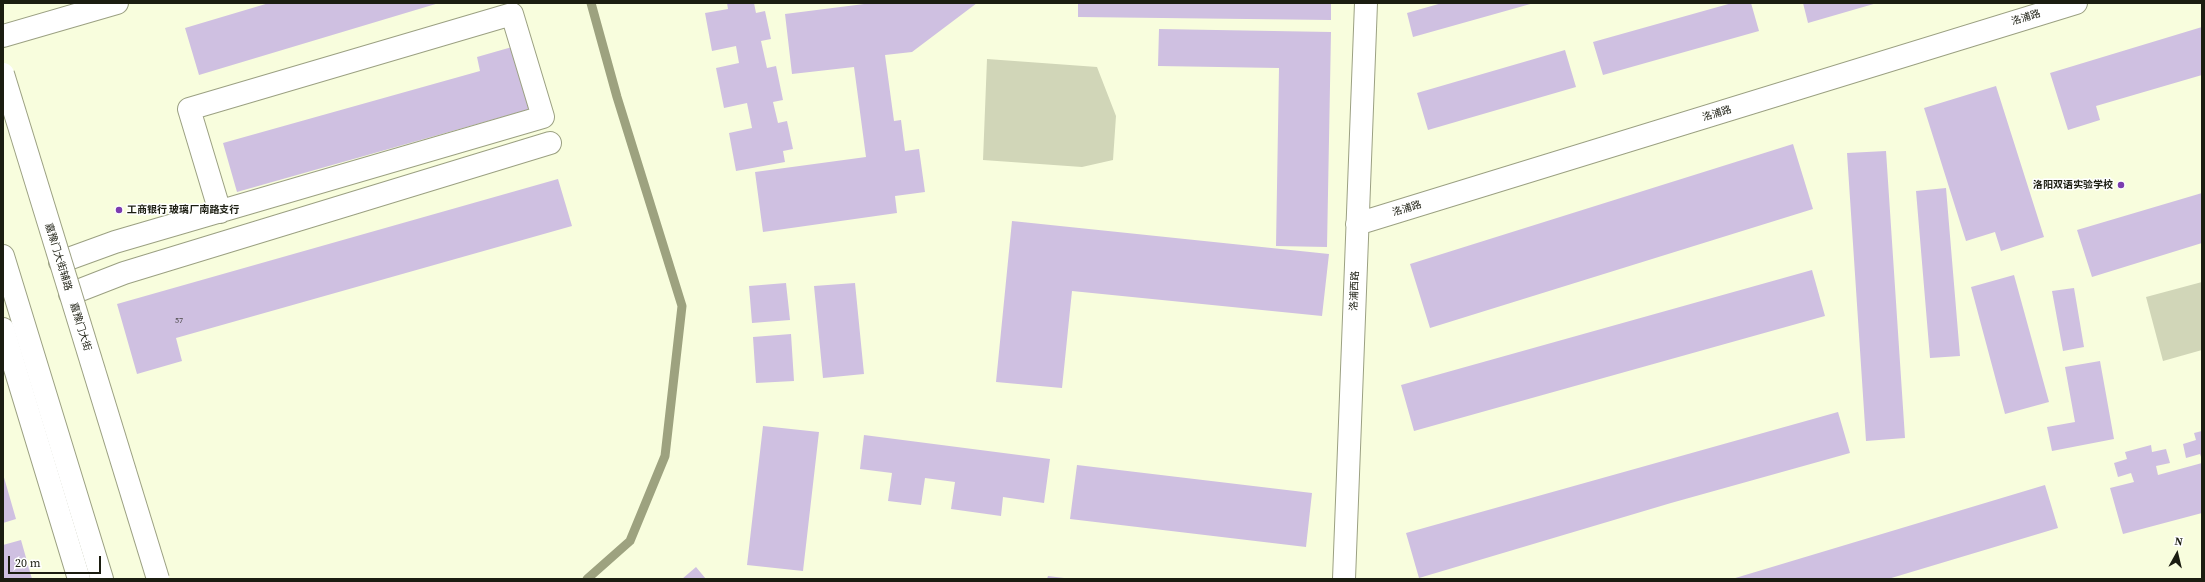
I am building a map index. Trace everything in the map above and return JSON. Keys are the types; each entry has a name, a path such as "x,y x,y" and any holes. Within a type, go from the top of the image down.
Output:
{"main road":[{"path":"3,36 118,3"},
{"name":"洛浦西路","path":"1344,579 1366,3"},
{"name":"洛浦路","path":"1357,224 2076,3"},
{"path":"60,262 115,242 220,212 543,117 512,14 189,109 220,212"},
{"name":"嘉豫门大街辅路","path":"3,74 70,294 153,579"},
{"name":"嘉豫门大街","path":"3,74 158,579"},
{"path":"70,294 124,273 550,143"},
{"path":"3,256 102,579"},
{"path":"3,329 79,579"}],"green space":[{"path":"987,59 1097,67 1116,116 1113,160 1082,167 983,160"},
{"path":"2202,282 2202,350 2163,361 2146,297"}],"building":[{"path":"269,3 439,3 199,75 185,28"},
{"path":"727,3 754,3 756,13 765,11 771,39 761,41 767,68 776,66 783,100 773,102 778,123 787,121 793,149 783,151 785,162 736,171 729,133 752,128 747,103 724,108 716,68 739,63 736,46 712,51 705,13 728,9"},
{"path":"872,3 977,3 912,52 885,55 894,121 901,120 905,151 919,149 925,192 895,196 897,213 763,232 755,172 866,157 854,67 792,74 785,14"},
{"path":"1078,3 1331,3 1331,20 1078,17"},
{"path":"1442,3 1534,3 1413,37 1407,13"},
{"path":"1732,3 1751,3 1759,31 1603,75 1593,42"},
{"path":"1803,3 1877,3 1808,23"},
{"path":"2202,27 2202,75 2096,106 2100,120 2068,130 2050,73"},
{"path":"1159,29 1331,32 1327,247 1276,246 1279,68 1158,66"},
{"path":"512,47 530,109 237,192 223,143 480,71 477,57"},
{"path":"1565,50 1576,87 1428,130 1417,93"},
{"path":"1996,86 2044,237 2001,251 1995,232 1966,241 1924,108"},
{"path":"1793,144 1813,209 1430,328 1410,264"},
{"path":"1886,151 1905,438 1866,441 1847,153"},
{"path":"558,179 572,226 176,338 182,361 137,374 117,304"},
{"path":"1946,188 1960,356 1930,358 1916,191"},
{"path":"2202,193 2202,243 2092,277 2077,230"},
{"path":"1012,221 1329,254 1322,316 1072,291 1062,388 996,382"},
{"path":"1812,270 1825,316 1414,431 1401,385"},
{"path":"2014,275 2049,402 2005,414 1971,287"},
{"path":"786,283 790,320 752,323 749,286"},
{"path":"855,283 864,374 823,378 814,286"},
{"path":"2074,288 2084,347 2063,351 2052,291"},
{"path":"791,334 794,381 756,383 753,337"},
{"path":"2100,361 2114,439 2052,451 2047,427 2075,422 2065,367"},
{"path":"1838,412 1850,453 1671,503 1419,578 1406,533"},
{"path":"763,426 819,432 803,571 747,565"},
{"path":"2202,431 2202,460 2200,454 2186,458 2183,444 2196,440 2194,433"},
{"path":"864,435 1050,459 1044,503 1003,497 1001,516 951,509 955,482 925,478 921,505 888,501 892,473 860,469"},
{"path":"2151,445 2152,452 2166,449 2170,463 2156,466 2158,475 2202,463 2202,513 2123,534 2110,488 2134,482 2131,473 2118,477 2114,463 2127,459 2125,452"},
{"path":"1077,465 1312,493 1306,547 1070,519"},
{"path":"3,474 16,519 3,523"},
{"path":"2045,485 2058,528 1888,579 1732,579"},
{"path":"21,540 32,579 3,579 3,545"},
{"path":"696,567 706,579 682,579"},
{"path":"1048,576 1064,578 1064,579 1047,579"}],"waterway":[{"path":"587,579 630,541 665,456 682,306 617,97 591,3"}],"place":[{"name":"洛阳双语实验学校","path":"2121,185"},
{"name":"工商银行 玻璃厂南路支行","path":"119,210"}]}
